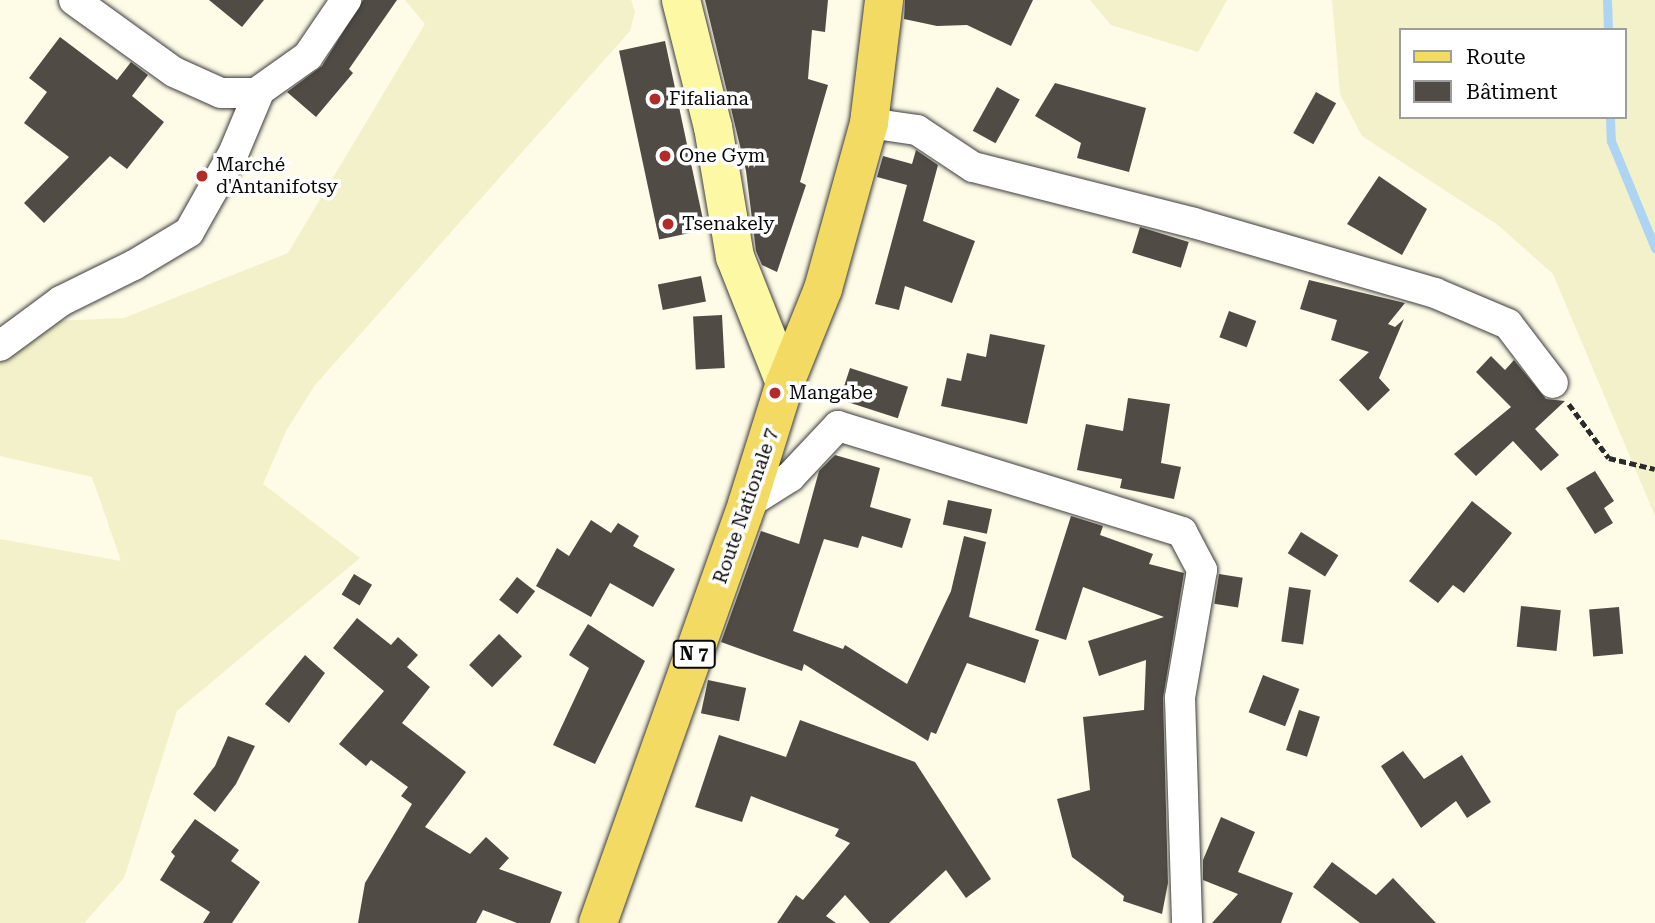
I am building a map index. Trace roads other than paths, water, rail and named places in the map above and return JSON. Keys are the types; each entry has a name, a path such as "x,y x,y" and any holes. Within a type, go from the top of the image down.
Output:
{"main road":[{"name":"Route Nationale 7","path":"598,923 747,504 785,383 823,289 869,123 884,0"}],"street":[{"path":"74,0 174,72 221,93 259,92"},
{"path":"0,346 61,300 134,265 189,232 233,154 259,92 308,56 346,0"},
{"path":"681,0 713,127 735,257 785,383"},
{"path":"869,123 917,130 973,167 1194,223 1434,293 1489,313 1508,324 1553,383"},
{"path":"747,504 790,477 838,426 1182,532 1202,570 1180,698 1187,923"}],"waterway":[{"path":"1607,0 1608,28"},
{"path":"1610,119 1611,141 1655,248"}],"place":[{"name":"Fifaliana","path":"655,99"},
{"name":"One Gym","path":"665,156"},
{"name":"Marché d'Antanifotsy","path":"202,176"},
{"name":"Tsenakely","path":"668,224"},
{"name":"Mangabe","path":"775,393"}]}
